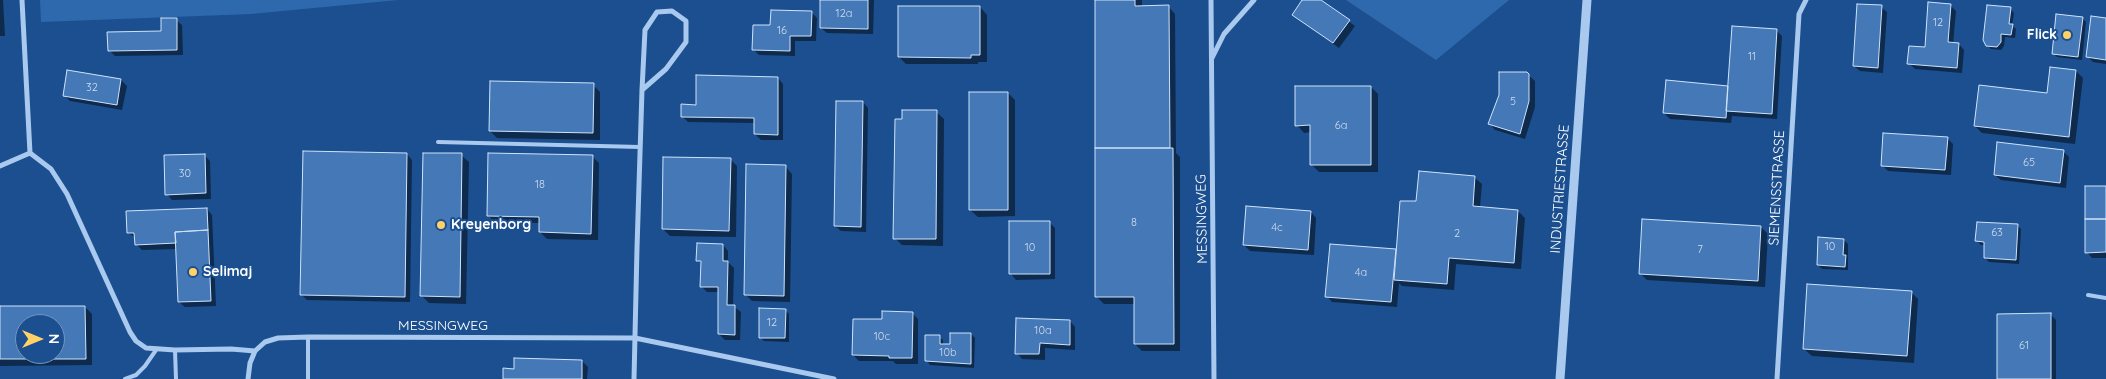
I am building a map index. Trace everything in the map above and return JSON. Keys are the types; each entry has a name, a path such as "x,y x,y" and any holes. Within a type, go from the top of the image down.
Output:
{"street":[{"path":"22,0 30,153 51,169 67,194 133,336 146,348 156,350 231,349 255,352 250,363 248,379"},
{"name":"MESSINGWEG","path":"1211,0 1214,379"},
{"name":"MESSINGWEG","path":"1212,58 1224,34 1254,0"},
{"name":"INDUSTRIESTRASSE","path":"1560,379 1587,0"},
{"name":"SIEMENSSTRASSE","path":"1777,379 1799,14 1806,0"},
{"path":"634,379 640,147 642,90 645,30 657,12 672,10 686,21 686,42 666,69 642,90"},
{"path":"0,166 30,153"},
{"name":"MESSINGWEG","path":"255,352 265,342 278,338 635,338 834,379"}],"lane":[{"path":"438,142 640,147"},
{"path":"2088,295 2106,298"},
{"path":"308,337 308,379"},
{"path":"125,379 136,375 156,350"},
{"path":"175,350 176,379"}],"shaded area":[{"path":"40,0 398,0 251,14 41,22"},
{"path":"1346,0 1509,0 1436,60"}],"building":[{"path":"820,0 868,0 868,29 820,28"},
{"path":"1095,0 1135,0 1135,6 1169,5 1170,148 1095,148"},
{"path":"1302,0 1321,0 1350,20 1333,43 1292,15"},
{"path":"1928,2 1951,4 1948,42 1959,43 1957,68 1907,64 1909,46 1925,47"},
{"path":"1857,4 1882,5 1878,68 1853,66"},
{"path":"1987,5 2011,7 2009,24 2013,24 2011,35 2001,34 2001,42 1997,47 1986,46 1983,40"},
{"path":"898,6 980,6 980,55 971,55 971,58 898,57"},
{"path":"771,10 812,11 811,36 790,36 790,51 752,50 753,25 770,25"},
{"name":"Flick","path":"2056,14 2083,17 2078,57 2052,54"},
{"path":"2091,16 2106,18 2106,60 2086,57"},
{"path":"161,18 177,18 177,50 108,51 107,32 161,31"},
{"path":"1732,26 1777,29 1772,114 1726,111"},
{"path":"2050,67 2076,70 2069,137 1974,126 1979,85 2047,93"},
{"path":"67,70 121,79 117,105 63,96"},
{"path":"1499,72 1527,72 1529,74 1529,101 1520,134 1488,124 1499,95"},
{"path":"696,75 778,77 778,135 754,134 754,118 681,117 681,104 696,105"},
{"path":"1666,80 1728,86 1726,118 1663,113"},
{"path":"490,81 594,83 593,133 489,131"},
{"path":"1295,86 1371,86 1371,165 1310,165 1310,125 1295,126"},
{"path":"969,92 1008,92 1008,210 969,210"},
{"path":"836,101 863,101 861,227 834,226"},
{"path":"902,110 937,110 936,239 893,239 895,119 902,119"},
{"path":"1883,133 1948,137 1945,170 1881,166"},
{"path":"1997,142 2064,150 2060,183 1994,175"},
{"path":"1095,148 1173,148 1174,344 1134,344 1134,297 1095,297"},
{"path":"303,151 407,153 405,297 300,295"},
{"name":"Kreyenborg","path":"423,153 462,153 460,297 420,296"},
{"path":"488,153 593,155 591,234 539,232 539,217 487,216"},
{"path":"205,154 206,193 165,195 164,155"},
{"path":"663,157 731,158 729,231 662,229"},
{"path":"746,164 786,165 784,296 744,295"},
{"path":"1419,171 1475,176 1473,206 1518,210 1514,263 1449,258 1447,284 1394,280 1400,201 1416,201"},
{"path":"2085,186 2106,186 2106,219 2085,219"},
{"path":"1246,206 1311,211 1308,250 1243,245"},
{"path":"207,208 208,230 175,232 176,243 135,245 134,233 127,233 126,211"},
{"path":"1642,219 1761,226 1758,281 1639,274"},
{"path":"2085,219 2106,219 2106,252 2085,253"},
{"path":"1009,221 1050,221 1050,274 1009,274"},
{"path":"1977,222 2018,224 2016,260 1984,258 1984,242 1975,241"},
{"name":"Selimaj","path":"208,230 211,301 178,302 175,232"},
{"path":"1818,237 1844,239 1843,255 1846,255 1845,267 1817,265"},
{"path":"697,243 723,244 723,261 728,261 727,305 735,305 735,335 718,334 718,287 700,287 701,261 696,261"},
{"path":"1330,244 1396,249 1391,302 1325,297"},
{"path":"1807,284 1912,291 1907,356 1803,349"},
{"path":"0,306 85,306 86,359 65,359 65,314 15,314 15,359 0,359"},
{"path":"759,308 786,309 785,338 759,338"},
{"path":"882,311 913,312 912,358 852,355 853,319 882,319"},
{"path":"2051,313 2051,379 1997,379 1997,314"},
{"path":"1016,318 1070,320 1070,345 1040,343 1039,354 1015,354"},
{"path":"950,333 971,333 971,364 925,361 925,335 940,335 940,344 950,344"},
{"path":"514,358 582,360 582,379 503,379 503,368 514,369"}],"place":[{"name":"Flick","path":"2067,35"},
{"name":"Kreyenborg","path":"441,225"},
{"name":"Selimaj","path":"193,272"}]}
